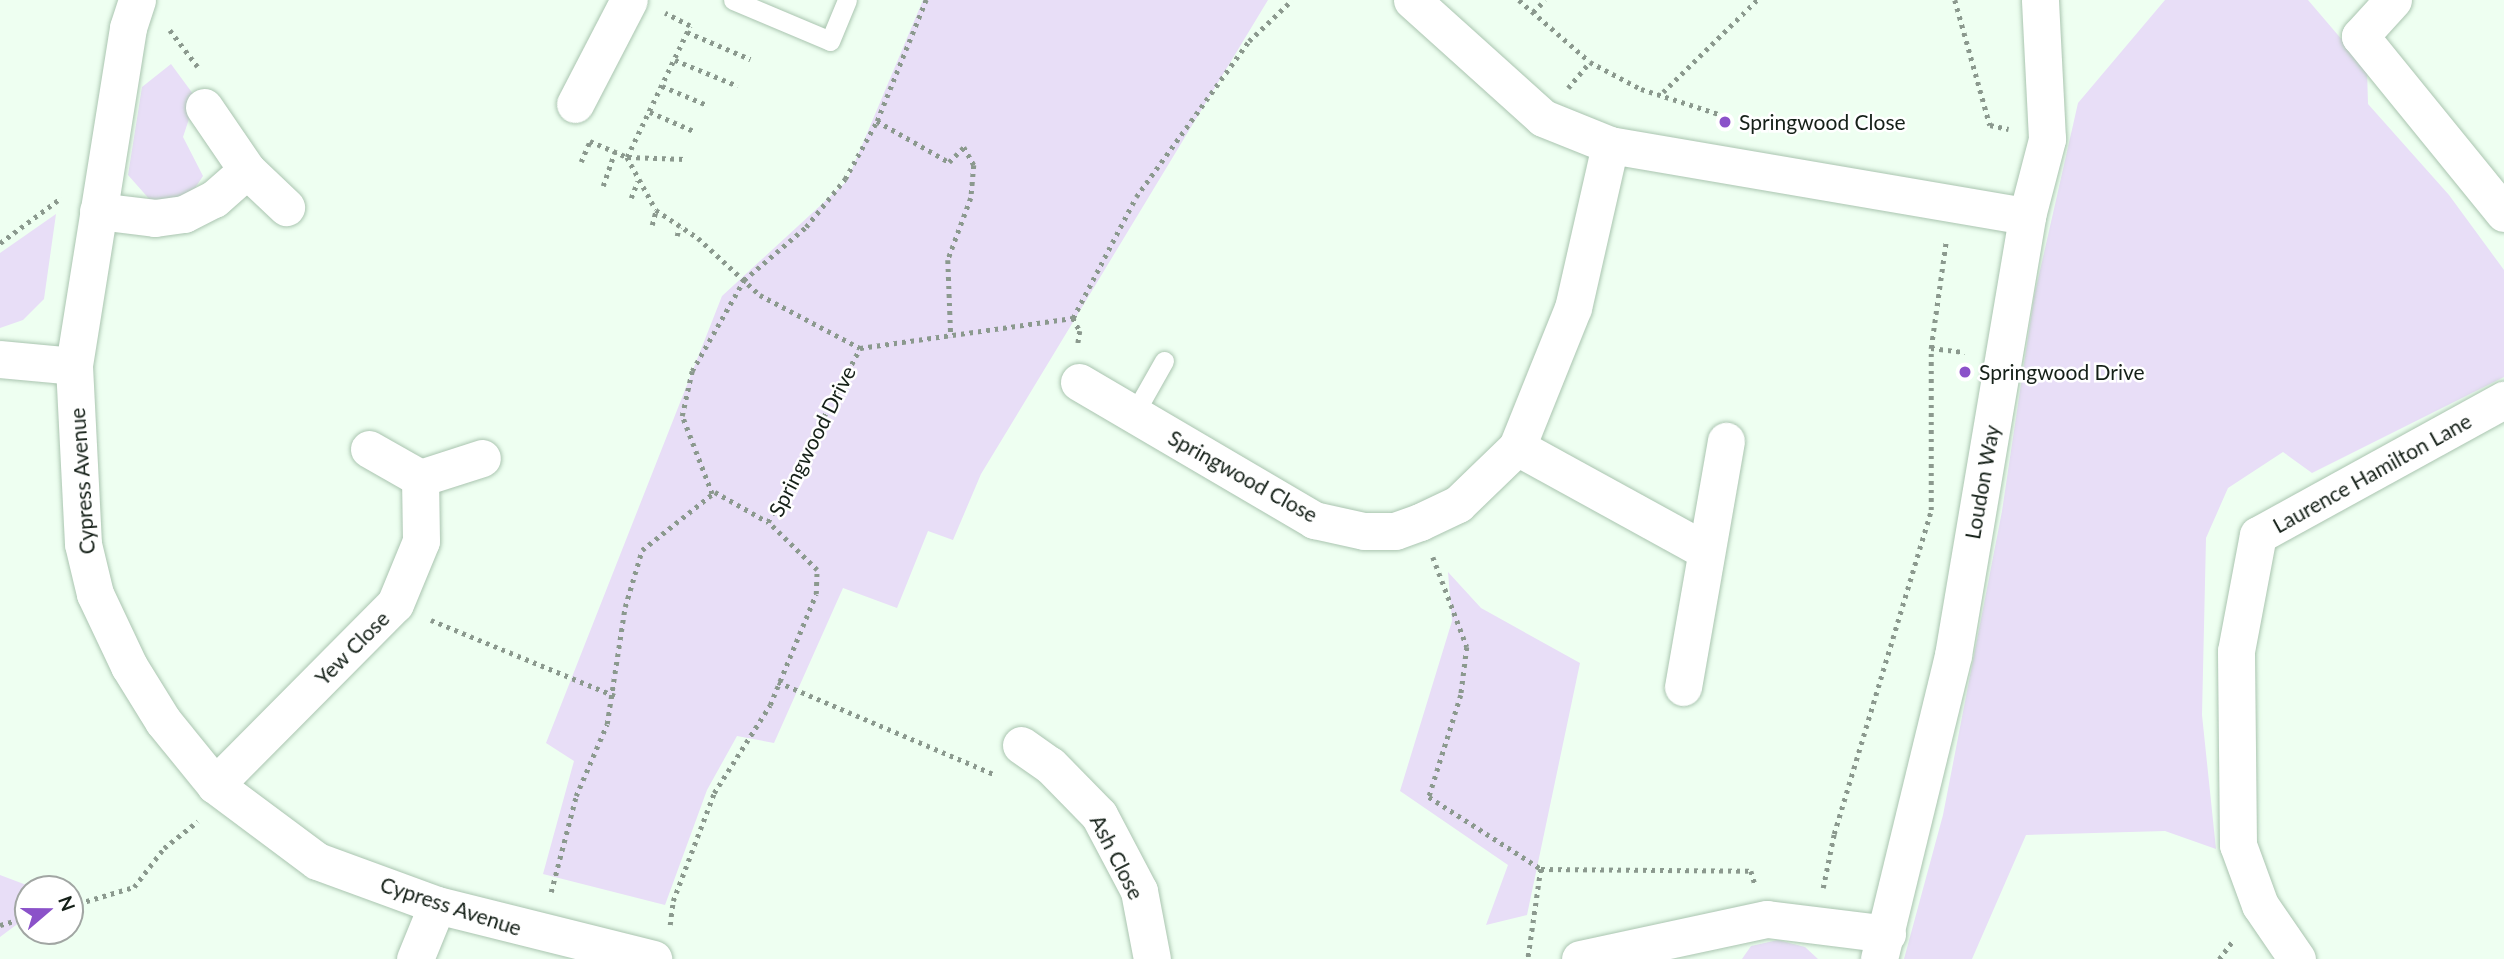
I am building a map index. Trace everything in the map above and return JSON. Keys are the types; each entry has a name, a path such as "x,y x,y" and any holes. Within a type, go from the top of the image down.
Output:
{"street":[{"path":"2393,0 2360,36 2504,213"},
{"name":"Loudon Way","path":"1883,947 1953,655 2026,216 2047,139 2045,4"},
{"path":"575,104 645,5"},
{"path":"1430,5 1543,118 1610,145 1723,161 1951,206 2026,216"},
{"name":"Cypress Avenue","path":"133,14 74,366 82,533 95,594 163,721 215,785 317,861 437,905 537,933 661,947"},
{"path":"204,107 247,170 286,207"},
{"name":"Springwood Close","path":"1079,382 1314,520 1364,531 1395,531 1420,522 1458,504 1517,447 1573,308 1610,145"},
{"path":"98,211 155,218 184,214 214,199 247,170"},
{"path":"0,359 74,366"},
{"name":"Laurence Hamilton Lane","path":"2297,959 2260,905 2238,845 2236,651 2258,536 2504,400"},
{"path":"1683,687 1704,550 1726,440"},
{"path":"1517,447 1704,550"},
{"path":"369,449 420,478 482,458"},
{"name":"Yew Close","path":"215,785 395,604 421,541 420,478"},
{"name":"Ash Close","path":"1021,745 1051,765 1099,816 1139,891 1152,959"},
{"path":"415,959 437,905"},
{"path":"1580,959 1767,919 1816,923 1883,947"}],"lane":[{"path":"733,0 830,41 847,0"},
{"path":"1134,414 1164,361"}],"path":[{"path":"768,522 712,495 682,416 692,371 744,280 814,218 845,179 877,121 926,0"},
{"name":"Springwood Drive","path":"661,947 673,901 713,793 770,705 819,581 802,550 768,522 860,348 1073,318 1136,197 1250,41 1291,0"},
{"path":"1519,0 1590,62 1641,89 1663,92 1727,117 1723,161"},
{"path":"1533,12 1545,0"},
{"path":"1663,92 1758,0"},
{"path":"1955,0 1990,125 2047,139"},
{"path":"627,157 690,26 645,5"},
{"path":"133,14 168,28 210,83 204,107"},
{"path":"687,32 750,59"},
{"path":"675,60 738,86"},
{"path":"662,86 706,105"},
{"path":"575,104 563,130 627,157 685,159"},
{"path":"650,112 696,132"},
{"path":"877,121 949,162 964,146 974,166 971,198 948,260 951,337"},
{"path":"581,162 590,141"},
{"path":"603,187 615,152"},
{"path":"627,157 656,210 798,319 860,348"},
{"path":"631,198 638,180"},
{"path":"0,243 71,191 98,211"},
{"path":"1816,923 1833,834 1930,510 1931,348 1951,206"},
{"path":"652,225 656,210"},
{"path":"677,236 679,227"},
{"path":"537,933 576,796 615,696 615,659 642,550 712,495"},
{"path":"1420,522 1466,647 1461,695 1429,797 1541,869 1751,872 1767,919"},
{"path":"395,604 615,696"},
{"path":"778,682 992,776 1021,745"},
{"path":"84,902 134,887 164,848 205,816 215,785"},
{"path":"1528,959 1541,869"}],"shaded area":[{"path":"923,0 1268,0 981,474 953,540 928,531 897,608 843,588 774,743 737,736 707,790 665,905 543,874 574,761 546,743 722,296 847,181"},
{"path":"2165,0 2308,0 2367,69 2368,104 2449,195 2504,270 2504,377 2312,473 2283,452 2228,488 2206,538 2202,715 2216,849 2165,831 2026,835 1972,959 1904,959 1943,815 2002,511 2034,297 2078,103"},
{"path":"171,64 196,98 183,137 203,176 189,197 151,201 128,175 142,87"},
{"path":"56,214 44,299 23,320 0,328 0,253"},
{"path":"1448,572 1481,608 1580,663 1527,915 1486,925 1508,865 1400,791 1452,621"},
{"path":"0,875 14,880 14,926 0,937"},
{"path":"1778,940 1805,947 1818,959 1742,959 1751,946"}],"place":[{"name":"Springwood Close","path":"1725,122"},
{"name":"Springwood Drive","path":"1965,372"}]}
